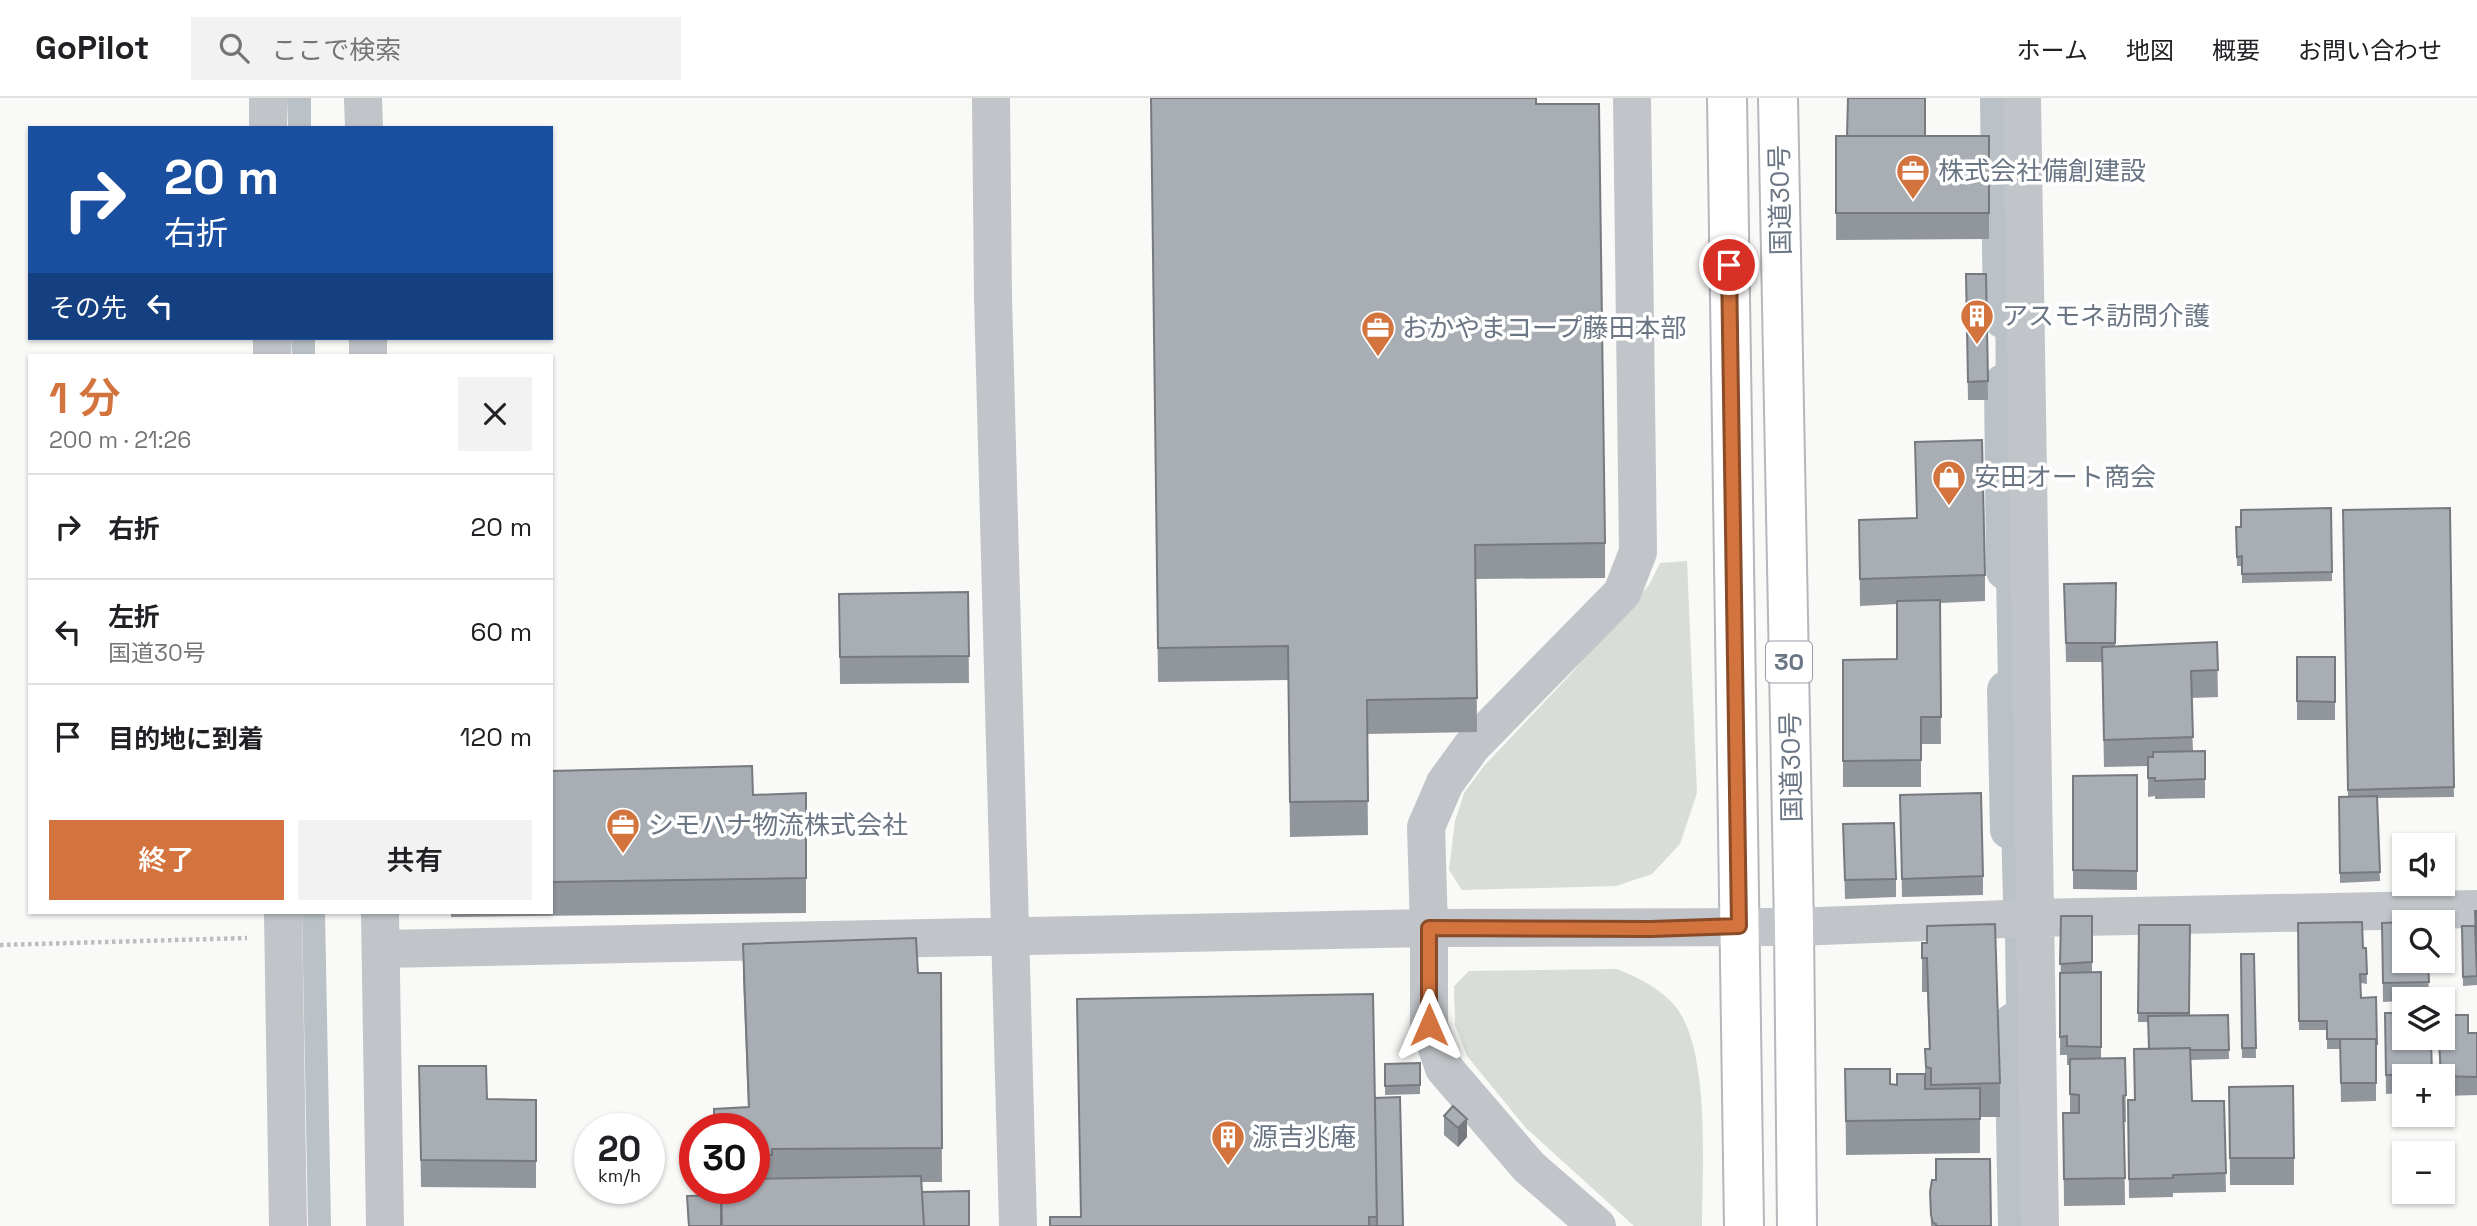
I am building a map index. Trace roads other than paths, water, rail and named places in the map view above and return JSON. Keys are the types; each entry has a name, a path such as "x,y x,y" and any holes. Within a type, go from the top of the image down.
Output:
{"highway":[{"name":"国道30号","path":"1727,98 1744,1226"},
{"name":"国道30号","path":"1778,98 1797,1226"}],"street":[{"path":"268,98 268,126"},
{"path":"363,98 364,126"},
{"path":"990,98 1018,1226"},
{"path":"1597,1226 1530,1167 1444,1068 1429,1025 1426,827 1445,783 1472,746 1622,593 1638,552 1632,98"},
{"path":"2022,98 2040,1226"},
{"path":"384,1226 381,930 1012,935 1429,928 1651,929 2477,909"},
{"path":"283,925 288,1226"}],"waterway":[{"path":"1999,98 2002,319"},
{"path":"2003,383 2005,571"},
{"path":"2006,690 2009,830"},
{"path":"2013,1022 2017,1226"}],"place":[{"name":"株式会社備創建設","path":"1913,201"},
{"name":"アスモネ訪問介護","path":"1977,346"},
{"name":"おかやまコープ藤田本部","path":"1378,358"},
{"name":"安田オート商会","path":"1949,507"},
{"name":"シモハナ物流株式会社","path":"623,855"},
{"name":"源吉兆庵","path":"1228,1167"}]}
